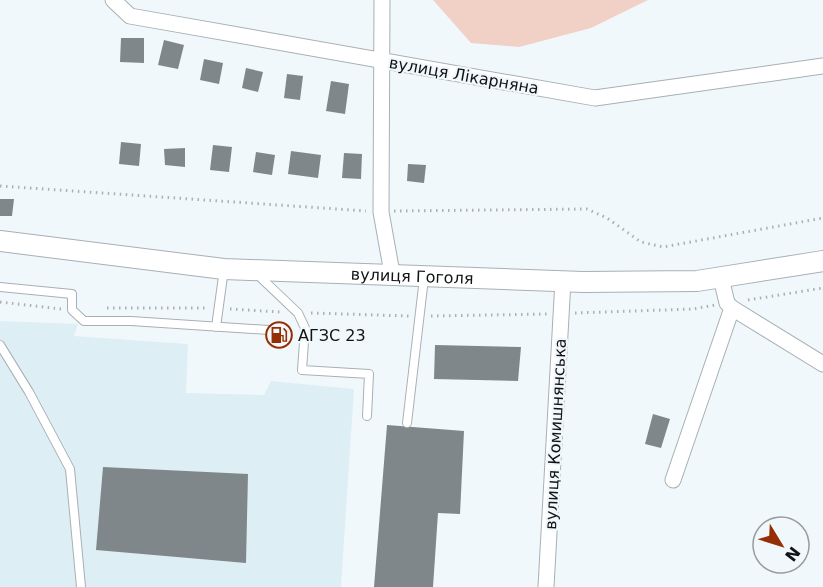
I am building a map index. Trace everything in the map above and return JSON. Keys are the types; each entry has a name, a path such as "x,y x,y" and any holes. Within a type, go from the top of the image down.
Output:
{"street":[{"name":"вулиця Лікарняна","path":"113,0 130,16 595,98 823,66"},
{"path":"382,0 381,212 392,273"},
{"name":"вулиця Гоголя","path":"0,241 253,271 392,273 563,280 697,281 823,261"},
{"path":"721,278 727,303 732,308 823,364"},
{"name":"вулиця Комишнянська","path":"546,587 563,280"},
{"path":"673,480 732,308"}],"lane":[{"path":"216,327 224,268"},
{"path":"253,271 298,313 305,328 302,370 369,374 367,416"},
{"path":"407,423 424,276"},
{"path":"0,287 72,294 72,310 84,321 269,330"},
{"path":"0,345 29,392 70,469 81,587"}],"path":[{"path":"0,186 381,212 587,209 607,218 641,242 663,247 823,218"}],"shaded area":[{"path":"433,0 648,0 591,28 519,47 471,43"},
{"path":"0,321 78,324 74,336 188,344 186,393 264,395 271,381 354,389 341,587 0,587"}],"building":[{"path":"121,38 144,38 144,63 120,62"},
{"path":"164,40 184,45 178,69 158,65"},
{"path":"204,59 223,63 219,84 200,80"},
{"path":"246,68 263,72 258,92 242,88"},
{"path":"287,74 303,76 300,100 284,98"},
{"path":"331,81 349,84 345,114 326,111"},
{"path":"121,142 141,144 139,166 119,164"},
{"path":"213,145 232,147 229,172 210,170"},
{"path":"185,148 185,167 165,165 164,149"},
{"path":"291,151 321,155 318,178 288,174"},
{"path":"256,152 275,155 272,175 253,172"},
{"path":"344,153 362,154 361,179 342,178"},
{"path":"408,164 426,165 424,183 407,181"},
{"path":"0,199 14,199 12,216 0,216"},
{"path":"435,345 521,347 518,381 434,379"},
{"path":"653,414 670,419 661,448 645,444"},
{"path":"387,425 464,431 460,514 438,513 433,587 374,587"},
{"path":"103,467 248,474 246,563 96,550"}],"place":[{"name":"АГЗС 23","path":"279,335"}]}
